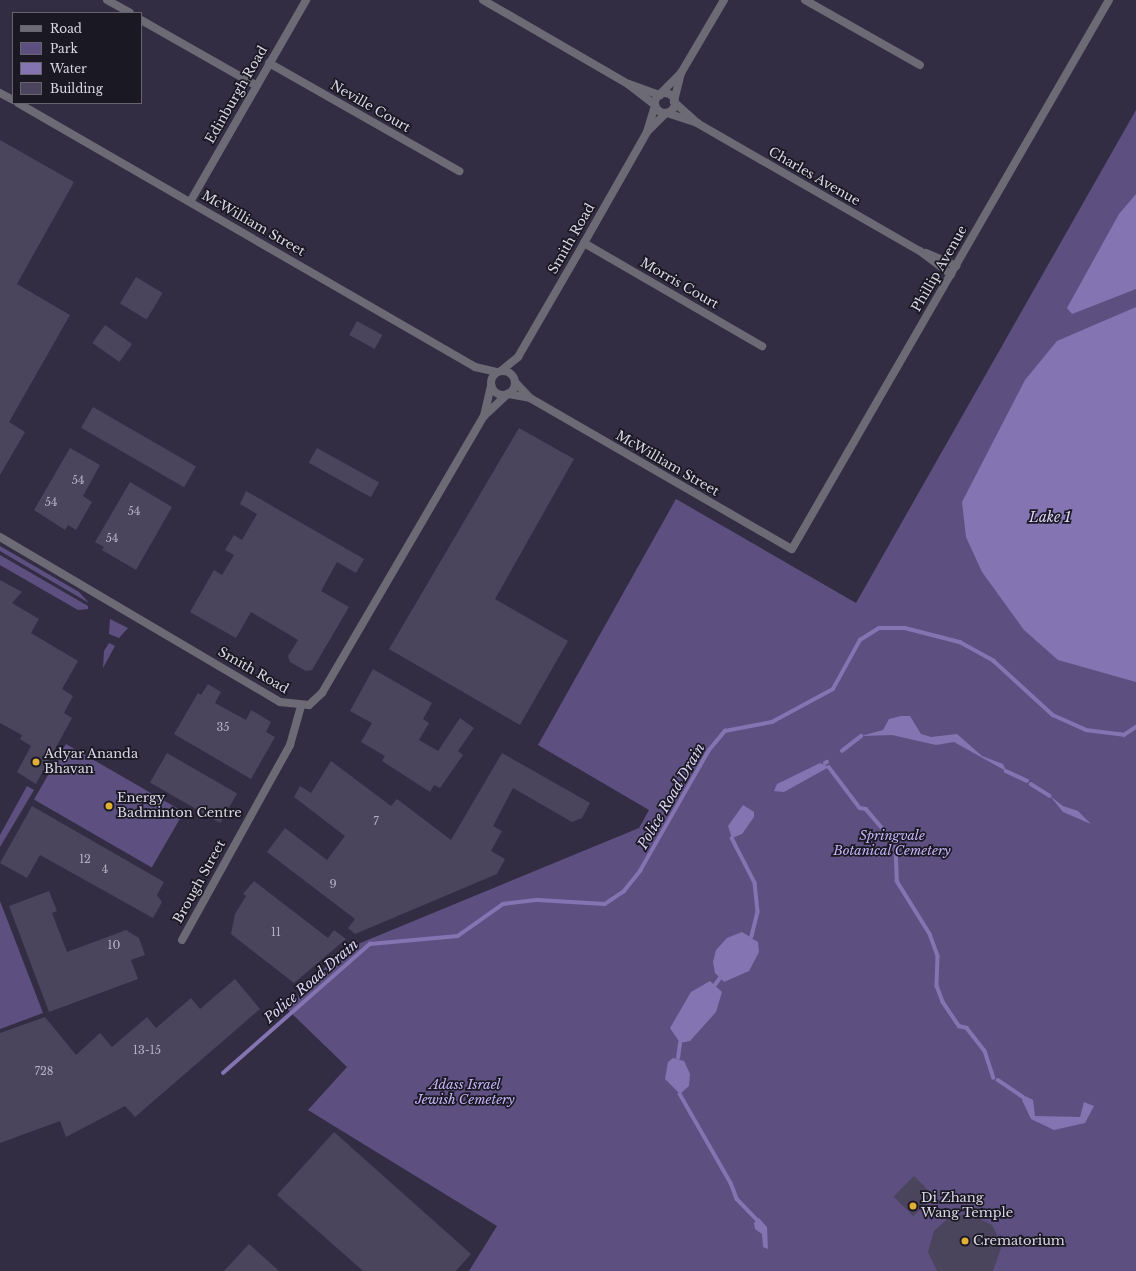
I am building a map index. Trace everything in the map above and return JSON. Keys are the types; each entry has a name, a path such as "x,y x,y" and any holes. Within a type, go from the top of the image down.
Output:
{"street":[{"path":"107,0 128,12"},
{"name":"Edinburgh Road","path":"190,202 306,0"},
{"path":"484,0 628,84 655,105 660,112 667,113 674,102 681,73"},
{"path":"655,105 660,94 681,73 724,0"},
{"path":"805,0 920,65"},
{"name":"Phillip Avenue","path":"792,549 1109,0"},
{"path":"142,21 256,86"},
{"name":"Neville Court","path":"269,63 459,171"},
{"path":"628,84 660,94 669,94 674,102"},
{"path":"0,93 12,99"},
{"name":"Charles Avenue","path":"674,102 697,123"},
{"name":"McWilliam Street","path":"20,104 475,367 496,393 530,398"},
{"name":"Smith Road","path":"0,537 280,702 301,706 309,705 322,693 484,416 508,394 514,380 518,357 647,132 655,105"},
{"name":"Charles Avenue","path":"667,113 697,123 920,251 951,274"},
{"name":"Smith Road","path":"647,132 667,113"},
{"name":"Morris Court","path":"584,243 762,346"},
{"name":"Charles Avenue","path":"920,251 956,266"},
{"name":"Smith Road","path":"484,416 490,385 499,371 518,357"},
{"name":"McWilliam Street","path":"475,367 499,371 514,380 530,398 792,549"},
{"name":"Brough Street","path":"182,940 290,745 301,706"}],"green space":[{"name":"Springvale Botanical Cemetery","path":"1136,110 1136,1271 469,1271 497,1226 308,1110 347,1067 286,1008 341,951 639,828 649,810 538,745 676,499 856,603"},
{"path":"0,546 79,592 89,603 0,551"},
{"path":"0,555 88,606 88,609 78,610 0,565"},
{"path":"110,619 128,628 119,638 109,634"},
{"path":"109,643 115,646 103,668 104,651"},
{"name":"Energy Badminton Centre","path":"66,744 184,812 152,867 34,799"},
{"path":"27,786 34,790 0,847 0,835"},
{"path":"0,901 43,1013 0,1029"}],"water":[{"path":"1136,194 1136,289 1072,314 1067,308 1119,214"},
{"name":"Lake 1","path":"1136,307 1136,682 1058,660 1024,630 982,572 966,537 962,502 1025,380 1057,341"},
{"path":"901,716 910,716 921,734 931,737 957,734 982,756 1003,764 1006,771 954,742 936,745 892,735 861,736 883,730 889,719"},
{"path":"820,763 829,767 784,792 774,791 777,784"},
{"path":"1050,796 1063,806 1078,811 1091,824 1063,812"},
{"path":"743,805 754,812 754,817 742,834 732,838 728,826"},
{"path":"742,932 758,942 759,952 749,971 724,982 715,973 713,962 716,950 727,938"},
{"path":"710,981 722,992 716,1012 690,1041 680,1043 670,1028 691,992"},
{"path":"673,1058 684,1061 690,1074 689,1086 680,1094 665,1079 668,1062"},
{"path":"1025,1096 1033,1100 1035,1116 1080,1117 1084,1102 1094,1106 1085,1123 1054,1130 1031,1119 1022,1100"},
{"path":"759,1218 767,1227 768,1249 763,1247 762,1234 755,1229 754,1223"}],"building":[{"path":"0,140 74,182 17,284 70,315 9,422 25,432 0,475"},
{"path":"136,277 163,293 147,320 120,304"},
{"path":"357,321 382,335 375,349 349,335"},
{"path":"105,325 132,344 119,362 92,343"},
{"path":"93,407 196,466 184,487 81,428"},
{"path":"519,428 574,459 495,599 568,641 520,725 389,649"},
{"path":"70,448 100,465 83,496 92,502 76,530 68,525 65,530 34,510"},
{"path":"317,448 379,482 371,497 309,463"},
{"path":"130,482 172,507 136,570 102,550 104,547 95,542"},
{"path":"246,491 364,559 356,573 337,562 321,591 349,607 312,670 306,671 290,662 288,656 298,640 251,612 236,638 190,612 214,570 222,575 234,555 225,550 234,535 242,540 257,514 240,504"},
{"path":"0,580 22,592 12,603 39,619 31,633 78,661 62,689 73,696 64,713 72,718 36,784 17,772 31,746 20,739 22,735 0,723"},
{"path":"373,669 432,703 423,719 429,723 419,740 438,751 460,718 474,728 458,751 463,755 440,788 434,785 430,792 382,761 385,756 361,742 372,723 350,711"},
{"path":"208,684 221,692 215,703 246,720 251,710 271,722 266,732 275,737 251,779 174,734 198,693 201,695"},
{"path":"167,753 237,794 220,823 150,782"},
{"path":"502,753 590,803 582,818 572,822 513,788 493,826 502,831 491,851 505,859 497,874 355,934 348,928 355,919 267,852 285,828 327,860 345,836 294,797 300,786 311,793 331,761 391,806 397,799 451,840"},
{"path":"32,806 164,882 157,895 162,902 153,918 40,855 27,878 0,863"},
{"path":"254,881 328,938 334,930 346,939 294,983 231,934 235,914 246,896 243,894"},
{"path":"49,891 57,911 52,913 67,952 126,930 139,938 145,955 131,960 138,979 49,1012 9,906"},
{"path":"235,979 260,1009 135,1117 125,1106 66,1137 60,1121 0,1143 0,1033 45,1017 76,1055 100,1033 112,1047 147,1017 156,1028 191,998 200,1009"},
{"path":"334,1132 471,1254 456,1271 363,1271 277,1195"},
{"name":"Di Zhang Wang Temple","path":"914,1176 934,1196 913,1216 893,1197"},
{"name":"Crematorium","path":"952,1215 972,1215 992,1225 1002,1245 993,1271 937,1271 928,1252 934,1231"},
{"path":"249,1244 279,1271 224,1271"}],"waterway":[{"name":"Police Road Drain","path":"223,1073 370,944 458,936 503,904 538,900 605,904 624,891 640,871 709,750 725,731 772,722 833,689 860,640 879,628 905,628 960,642 994,661 1053,715 1086,730 1124,735 1136,727"},
{"path":"842,751 861,736"},
{"path":"829,767 860,808 866,809 896,844 897,881 930,934 938,956 937,986 943,1002 959,1026 967,1028 985,1051 994,1078"},
{"path":"1006,771 1027,781"},
{"path":"1031,784 1050,796"},
{"path":"732,838 755,883 758,912 752,936"},
{"path":"715,985 720,978"},
{"path":"678,1058 680,1043"},
{"path":"998,1080 1023,1097"},
{"path":"680,1094 731,1183 737,1199 756,1219"}],"place":[{"name":"Adyar Ananda Bhavan","path":"36,762"},
{"name":"Energy Badminton Centre","path":"109,806"},
{"name":"Di Zhang Wang Temple","path":"913,1206"},
{"name":"Crematorium","path":"965,1241"}],"park label":[{"name":"Adass Israel Jewish Cemetery","path":"465,1094"}]}
